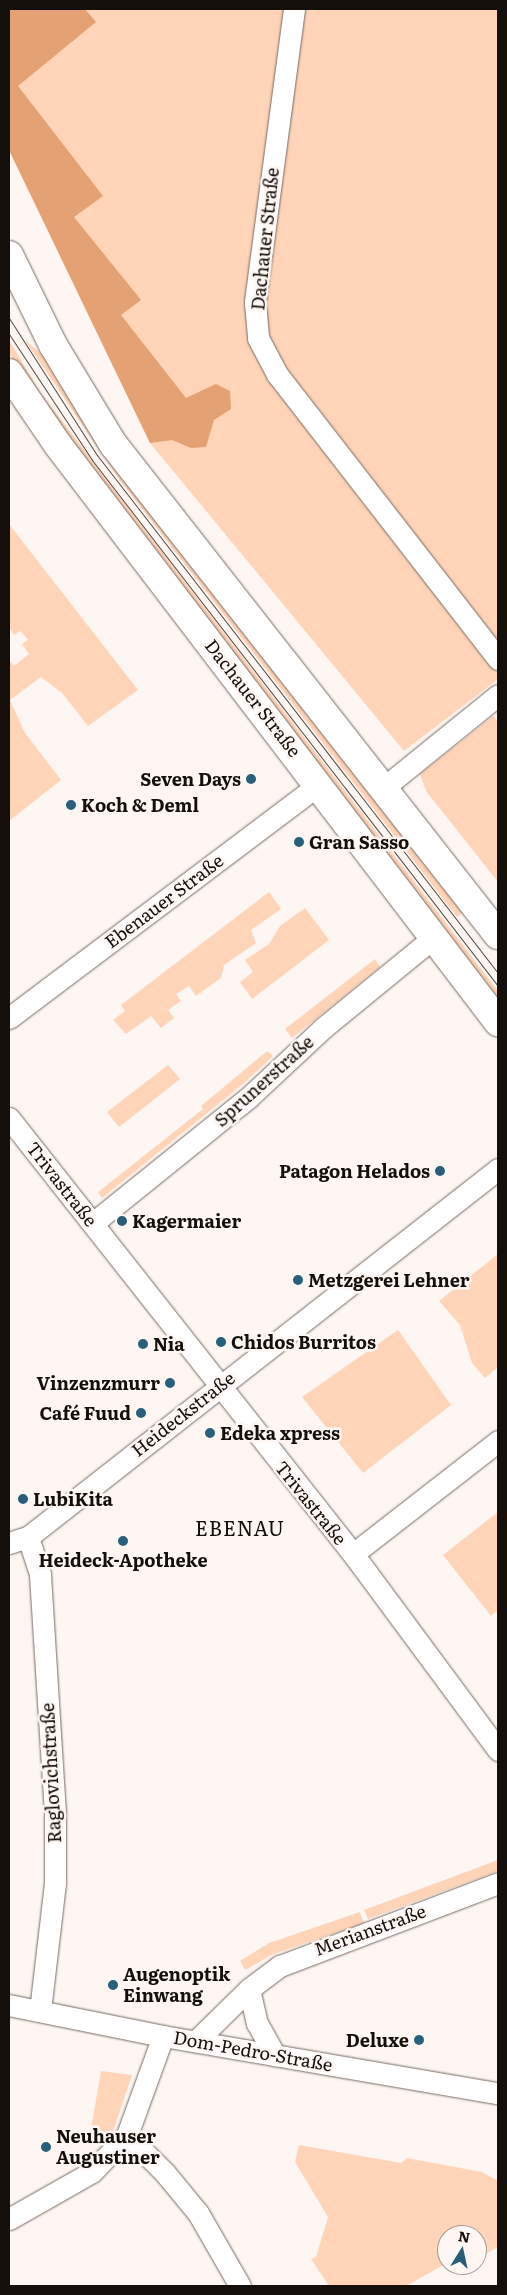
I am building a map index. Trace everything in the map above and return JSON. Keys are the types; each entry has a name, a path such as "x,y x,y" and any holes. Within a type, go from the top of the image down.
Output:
{"main road":[{"path":"9,255 53,345 113,444 498,935"},
{"name":"Dachauer Straße","path":"9,373 62,451 319,784 432,938 498,1022"}],"street":[{"name":"Dachauer Straße","path":"294,9 256,302 258,338 277,374 498,660"},
{"path":"382,789 498,695"},
{"name":"Ebenauer Straße","path":"9,1018 319,784"},
{"name":"Sprunerstraße","path":"93,1223 248,1098 323,1028 432,938"},
{"name":"Trivastraße","path":"9,1118 93,1223 285,1472 492,1728 498,1750"},
{"name":"Heideckstraße","path":"18,1540 498,1169"},
{"path":"353,1554 498,1441"},
{"name":"Raglovichstraße","path":"18,1540 40,1575 55,1812 55,1883 40,2011"},
{"name":"Merianstraße","path":"196,2041 249,1989 280,1966 314,1950 498,1883"},
{"path":"249,1989 256,2023 275,2055"},
{"name":"Dom-Pedro-Straße","path":"9,2005 163,2036 498,2093"},
{"path":"9,2219 92,2172 127,2135 163,2036"},
{"path":"127,2135 165,2173 198,2213 240,2286"}],"shaded area":[{"path":"9,9 498,9 498,679 404,751 150,443 9,150"},
{"path":"9,9 85,9 96,22 18,86 103,196 74,217 141,300 121,315 186,398 216,384 230,391 231,409 214,420 206,447 191,448 172,440 150,443 9,150"},
{"path":"24,339 46,358 133,491 410,846 455,893 466,910 457,917 119,479"},
{"path":"9,340 40,392 498,991 498,998 34,394 9,353"},
{"path":"9,524 138,690 88,726 62,693 41,677 10,700 25,733 61,780 9,821 9,660 14,666 29,654 22,644 28,640 20,631 14,635 9,627"},
{"path":"493,716 498,722 498,882 426,791 420,774"},
{"path":"269,892 281,909 251,930 256,943 224,965 221,978 196,996 189,986 176,994 181,1001 168,1010 174,1018 161,1028 151,1016 126,1034 113,1020 125,1011 121,1005"},
{"path":"305,908 329,940 252,999 240,982 253,972 245,960 269,944 280,926"},
{"path":"375,959 380,967 292,1038 285,1029"},
{"path":"267,1051 273,1056 243,1084 102,1198 98,1192 203,1109 201,1106"},
{"path":"168,1065 180,1079 119,1127 107,1112"},
{"path":"498,1254 498,1367 485,1378 472,1363 460,1325 439,1301"},
{"path":"398,1330 451,1405 363,1473 302,1397"},
{"path":"498,1512 498,1610 491,1616 443,1555"},
{"path":"498,1860 498,1871 368,1919 364,1910"},
{"path":"360,1912 364,1923 271,1955 245,1970 240,1961 269,1943"},
{"path":"101,2071 132,2075 112,2134 104,2146 91,2129"},
{"path":"299,2145 401,2163 407,2158 482,2172 498,2181 498,2247 487,2253 487,2225 437,2225 437,2269 406,2286 329,2286 311,2259 316,2257 328,2217 295,2162"}],"tram line":[{"path":"9,318 97,455 498,973"},
{"path":"9,334 92,460 498,986"}],"place":[{"name":"Seven Days","path":"251,779"},
{"name":"Koch & Deml","path":"71,805"},
{"name":"Gran Sasso","path":"299,842"},
{"name":"Patagon Helados","path":"440,1171"},
{"name":"Kagermaier","path":"122,1221"},
{"name":"Metzgerei Lehner","path":"298,1280"},
{"name":"Chidos Burritos","path":"221,1342"},
{"name":"Nia","path":"143,1344"},
{"name":"Vinzenzmurr","path":"170,1383"},
{"name":"Café Fuud","path":"141,1413"},
{"name":"Edeka xpress","path":"210,1433"},
{"name":"LubiKita","path":"23,1499"},
{"name":"Heideck-Apotheke","path":"123,1541"},
{"name":"Augenoptik Einwang","path":"113,1985"},
{"name":"Deluxe","path":"419,2040"},
{"name":"Neuhauser Augustiner","path":"46,2147"}],"district":[{"name":"EBENAU","path":"240,1527"}]}
